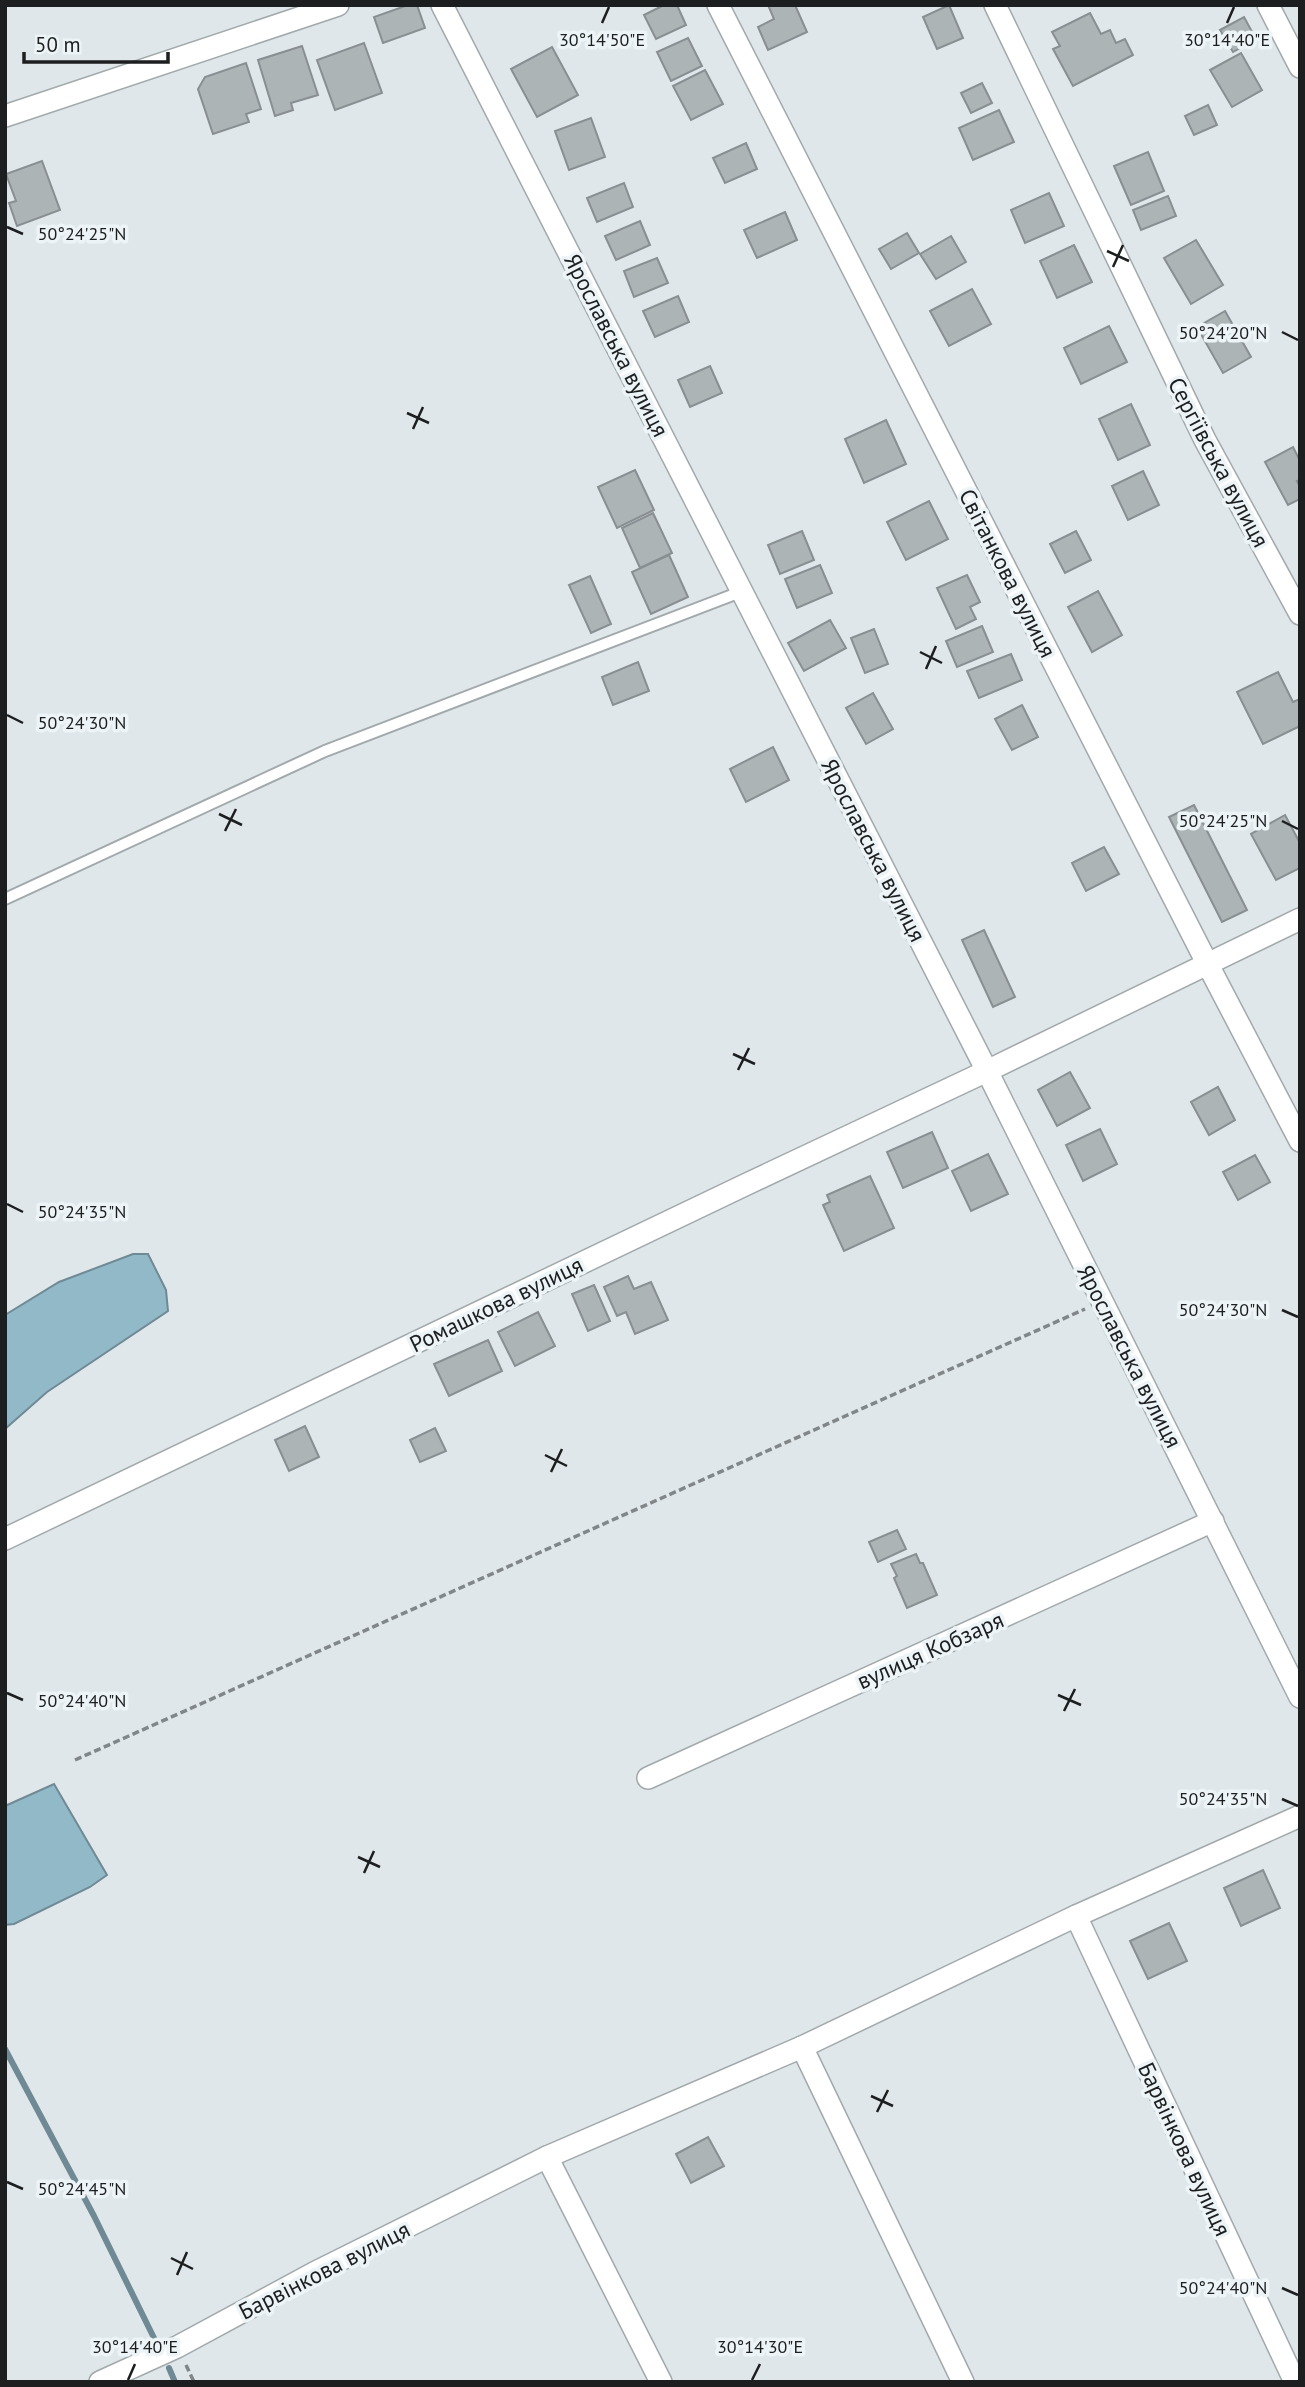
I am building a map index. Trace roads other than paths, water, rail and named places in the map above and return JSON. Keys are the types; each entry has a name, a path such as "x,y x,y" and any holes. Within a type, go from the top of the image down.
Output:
{"street":[{"path":"5,116 338,5"},
{"name":"Ярославська вулиця","path":"442,5 987,1072 1300,1698"},
{"name":"Світанкова вулиця","path":"718,5 1300,1141"},
{"name":"Сергіївська вулиця","path":"995,5 1205,440 1300,614"},
{"path":"1268,5 1300,67"},
{"name":"Ромашкова вулиця","path":"5,1539 987,1072 1300,919"},
{"name":"вулиця Кобзаря","path":"648,1778 1213,1521"},
{"name":"Барвінкова вулиця","path":"100,2382 177,2347 314,2273 547,2157 802,2047 1076,1916 1300,1816"},
{"name":"Барвінкова вулиця","path":"1076,1916 1295,2382"},
{"path":"802,2047 963,2382"},
{"path":"547,2157 661,2382"}],"lane":[{"path":"5,899 325,751 743,591"}],"water":[{"path":"133,1254 148,1254 166,1290 168,1311 47,1392 5,1429 5,1315 59,1282"},
{"path":"54,1784 107,1875 90,1887 14,1924 5,1925 5,1806"}],"waterway":[{"path":"5,2049 94,2216 155,2340"},
{"path":"169,2368 175,2382"}]}
